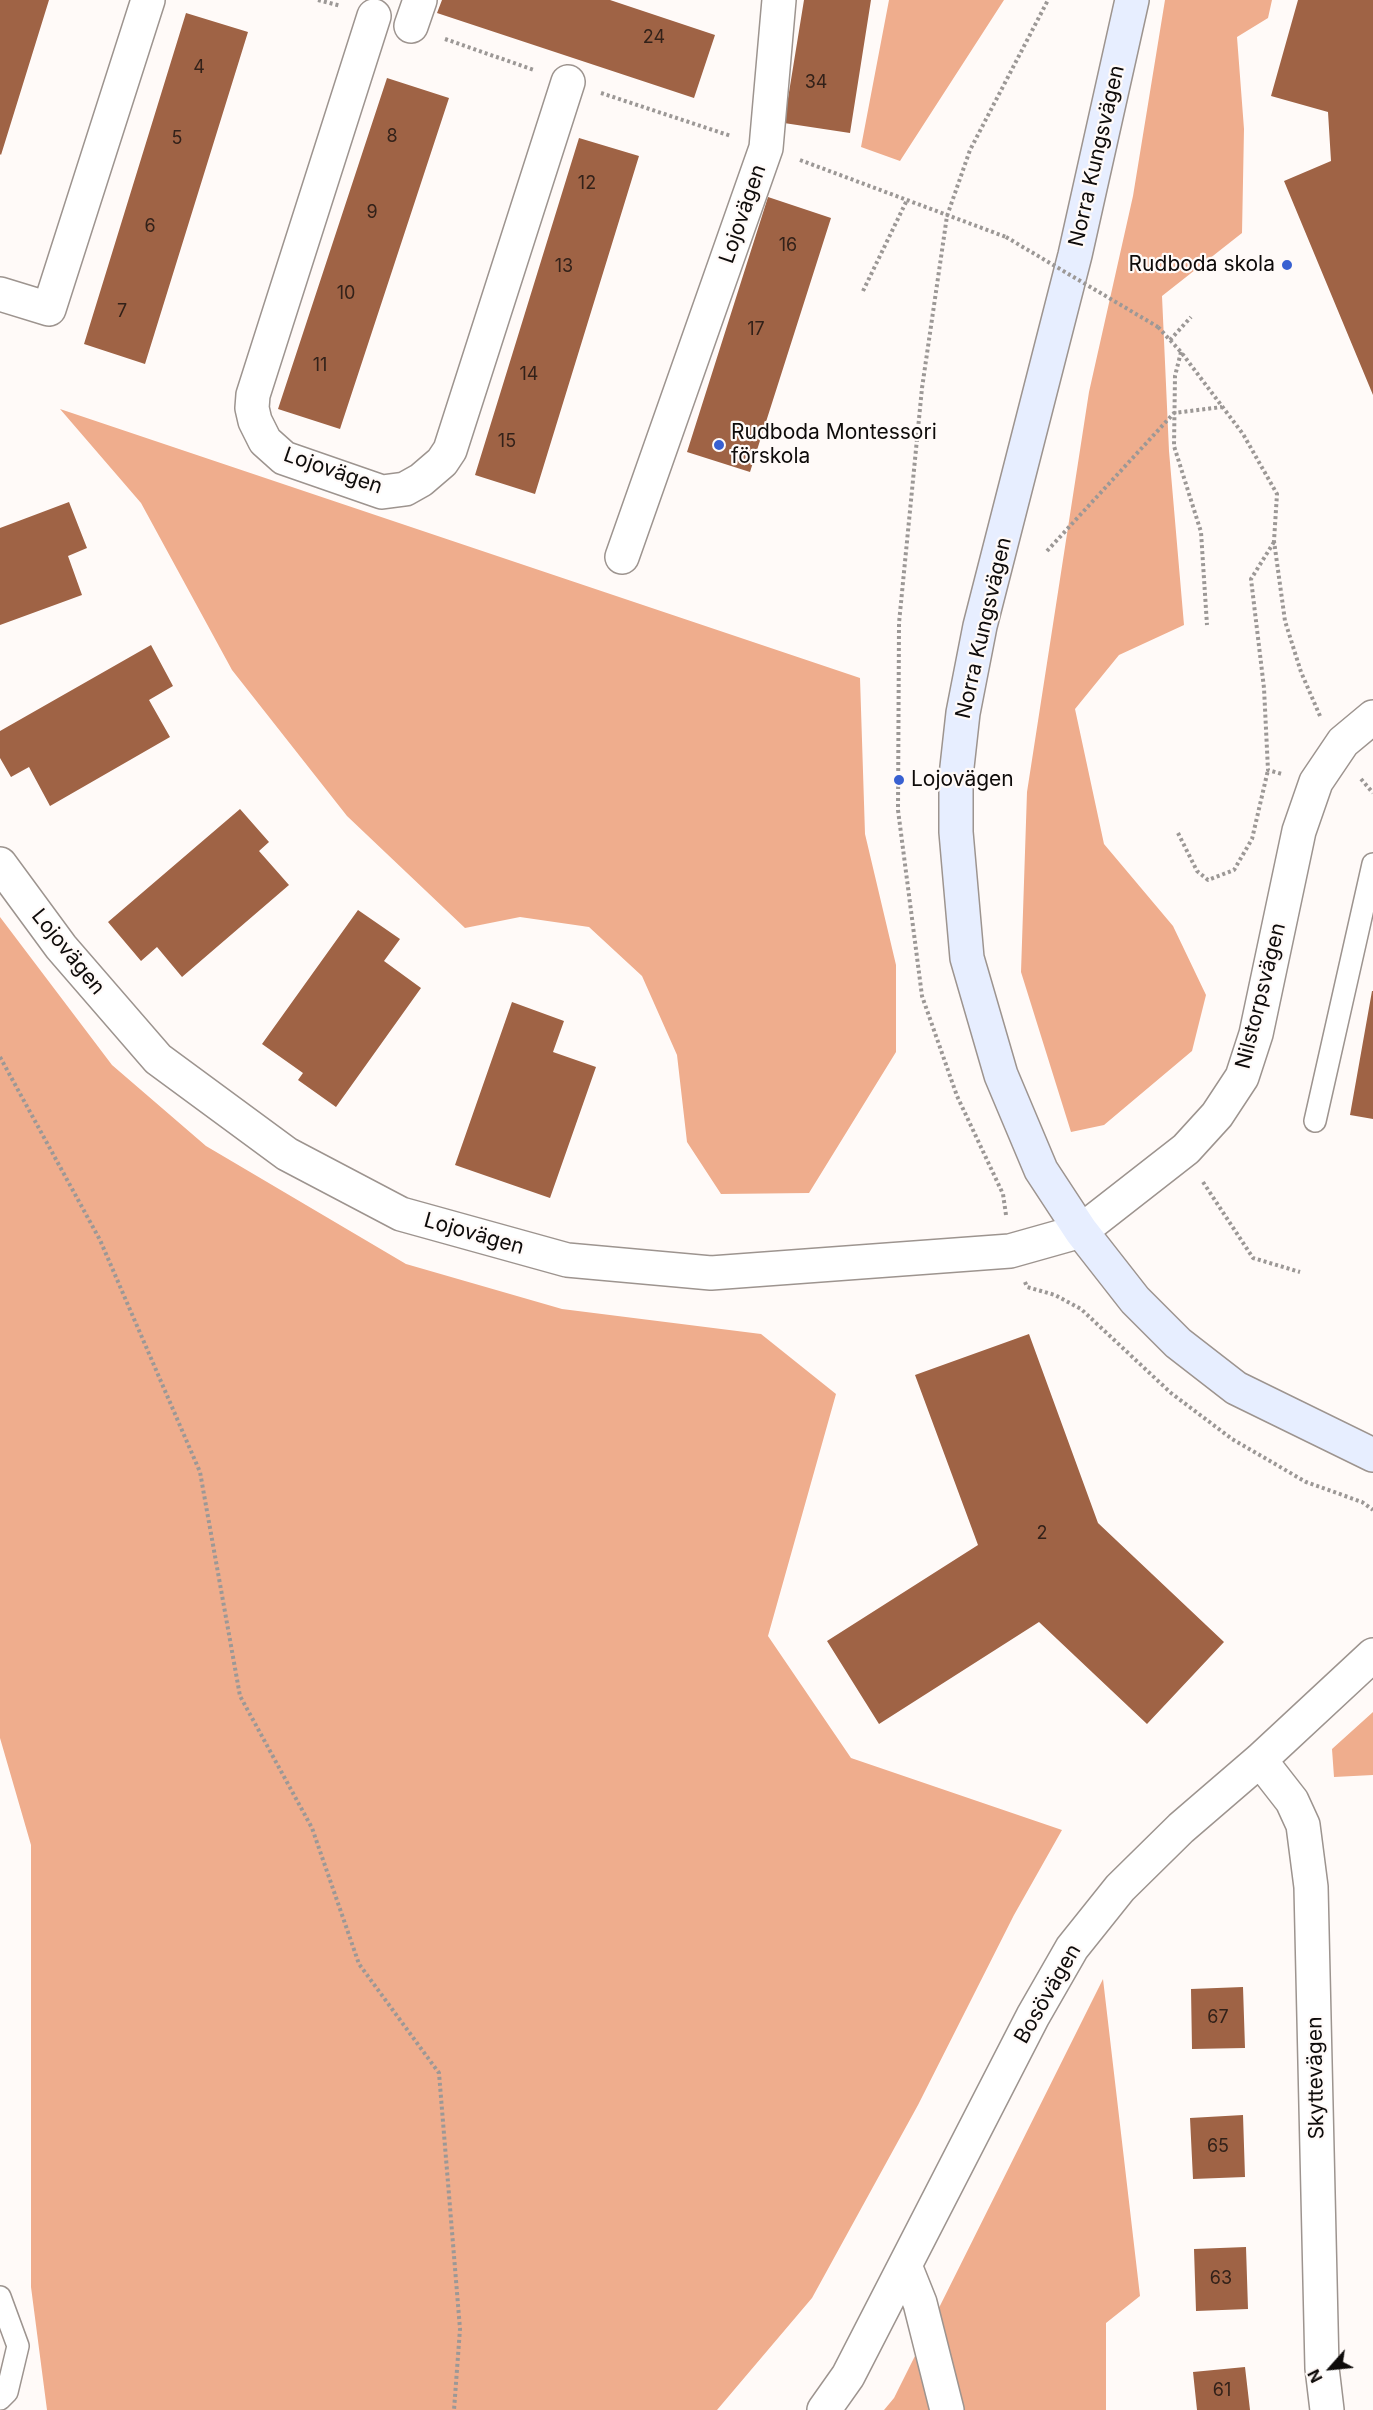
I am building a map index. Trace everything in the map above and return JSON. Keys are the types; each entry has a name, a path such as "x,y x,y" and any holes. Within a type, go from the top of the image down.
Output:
{"main road":[{"name":"Norra Kungsvägen","path":"1132,0 1075,255 980,626 963,713 956,776 956,832 967,958 983,1020 1001,1075 1041,1170 1081,1231 1135,1300 1178,1343 1228,1382 1307,1425 1373,1455"}],"street":[{"path":"0,294 50,309 148,0"},
{"name":"Lojovägen","path":"622,557 766,148 779,0"},
{"name":"Lojovägen","path":"374,16 257,384 252,408 266,441 284,458 382,492 405,489 421,480 442,462 450,450 568,82"},
{"name":"Nilstorpsvägen","path":"1081,1231 1186,1149 1218,1115 1242,1077 1256,1034 1299,831 1316,782 1343,742 1373,717"},
{"name":"Lojovägen","path":"0,864 62,947 158,1059 287,1154 401,1214 567,1260 711,1273 1011,1251 1081,1231"},
{"name":"Bosövägen","path":"824,2410 848,2376 906,2268 956,2164 1033,2016 1072,1948 1128,1881 1181,1828 1260,1760 1373,1655"},
{"name":"Skyttevägen","path":"1260,1760 1280,1783 1303,1825 1311,1887 1322,2368 1327,2410"},
{"path":"906,2268 920,2303 947,2410"}],"lane":[{"path":"1315,1121 1373,864"},
{"path":"0,2298 18,2346 7,2392 0,2399"}],"path":[{"path":"318,0 374,16"},
{"path":"1048,0 970,150 947,216 922,388 899,623 898,810 922,996 957,1096 1003,1194 1011,1251 1027,1287 1055,1295 1081,1310 1171,1393 1232,1439 1306,1482 1362,1502 1373,1510"},
{"path":"415,13 568,82 766,148 1006,237 1158,327 1181,352 1243,434 1276,494 1274,541 1285,621 1301,672 1322,720"},
{"path":"863,291 907,200"},
{"path":"1170,340 1191,317"},
{"path":"1181,352 1175,376 1174,446 1201,532 1207,625"},
{"path":"1047,551 1174,413 1222,407"},
{"path":"1178,833 1197,871 1208,880 1234,870 1252,839 1268,770 1264,688 1251,579 1274,541"},
{"path":"1268,770 1316,782"},
{"path":"1356,774 1373,793"},
{"path":"0,1057 100,1240 200,1472 240,1696 312,1828 359,1964 440,2073 460,2329 454,2410"},
{"path":"1186,1149 1208,1191 1253,1258 1300,1272"}],"shaded area":[{"path":"889,0 1004,0 900,161 861,147"},
{"path":"1165,0 1272,0 1268,18 1237,37 1244,129 1242,233 1162,296 1169,451 1184,625 1119,655 1075,709 1104,844 1173,926 1206,995 1192,1051 1104,1125 1071,1132 1021,972 1027,792 1089,392 1133,196"},
{"path":"60,409 860,678 865,834 896,965 896,1052 809,1193 721,1194 687,1142 677,1055 642,976 589,927 520,917 465,928 347,816 232,670 141,503"},
{"path":"0,917 112,1065 206,1146 406,1264 562,1309 761,1334 836,1394 768,1636 851,1758 1062,1830 1014,1915 918,2105 812,2298 717,2410 47,2410 31,2287 31,1845 0,1738"},
{"path":"1373,1712 1373,1775 1334,1777 1332,1749"},
{"path":"1103,1979 1140,2296 1106,2323 1106,2410 884,2410 894,2398"}],"building":[{"path":"0,0 49,0 1,155 0,154"},
{"path":"442,0 610,0 715,35 694,98 437,13"},
{"path":"804,0 871,0 850,133 784,123"},
{"path":"1298,0 1373,0 1373,395 1284,181 1331,161 1328,112 1271,96"},
{"path":"186,13 248,32 145,364 84,344"},
{"path":"387,78 449,98 340,429 278,409"},
{"path":"579,138 639,156 535,494 475,475"},
{"path":"768,197 831,218 750,472 687,452"},
{"path":"69,502 87,548 68,556 82,595 0,625 0,528"},
{"path":"151,645 173,686 149,700 170,737 50,806 29,767 11,777 0,758 0,731"},
{"path":"240,809 269,842 259,851 289,885 182,977 157,947 141,961 108,922"},
{"path":"358,910 400,939 384,961 421,988 336,1107 298,1080 303,1073 262,1044"},
{"path":"1373,991 1373,1119 1350,1115"},
{"path":"512,1002 564,1021 553,1052 596,1067 550,1198 455,1165"},
{"path":"1029,1334 1098,1523 1224,1642 1147,1724 1039,1622 879,1724 827,1641 978,1545 915,1375"},
{"path":"1243,1987 1245,2048 1192,2049 1191,1989"},
{"path":"1243,2115 1245,2177 1193,2179 1190,2118"},
{"path":"1246,2247 1248,2309 1196,2311 1194,2249"},
{"path":"1245,2367 1250,2410 1197,2410 1193,2372"}],"place":[{"name":"Rudboda skola","path":"1287,265"},
{"name":"Rudboda Montessori förskola","path":"719,445"},
{"name":"Lojovägen","path":"899,780"}]}
